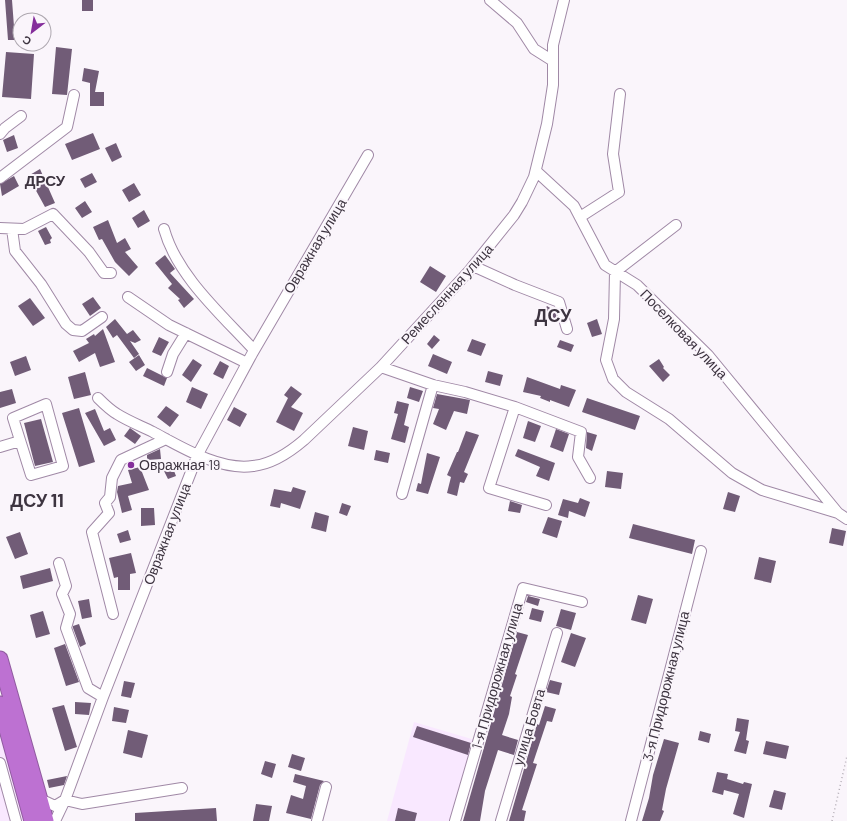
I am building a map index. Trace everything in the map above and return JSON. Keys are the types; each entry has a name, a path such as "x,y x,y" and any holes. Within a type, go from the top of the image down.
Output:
{"highway":[{"path":"0,659 46,821"},
{"path":"0,704 32,821"}],"street":[{"path":"490,0 517,23 534,49 553,61"},
{"name":"Ремесленная улица","path":"98,398 116,414 195,453 225,464 254,466 280,456 304,440 381,367 473,266 514,215 529,188 536,171 548,118 553,85 553,61 557,26 564,0"},
{"path":"580,217 619,192 613,154 620,94"},
{"path":"0,178 66,127 74,96"},
{"path":"0,134 5,128 21,116"},
{"name":"Овражная улица","path":"55,821 65,800 195,453 368,155"},
{"name":"Поселковая улица","path":"536,171 574,206 605,265 637,285 708,355 838,513 847,519"},
{"path":"0,228 24,229 53,214 89,252 104,273 111,273"},
{"path":"676,225 615,272 614,319 606,360 613,379 626,392 669,419 732,473 762,490 838,513"},
{"path":"12,229 15,251 41,284 66,324 73,330 82,330 102,317"},
{"path":"164,229 168,242 195,286 254,350"},
{"path":"473,266 515,285 559,302 567,329"},
{"path":"128,297 169,325 247,363"},
{"path":"167,372 173,354 186,333"},
{"path":"381,367 433,385 465,392 515,407 581,432 578,457 590,478"},
{"path":"402,494 433,385"},
{"path":"46,404 63,466 31,475 20,441 13,418 46,404"},
{"path":"515,407 489,488 546,505"},
{"path":"113,614 92,532 109,514 105,503 110,497 112,478 121,460 166,439"},
{"path":"0,446 20,441"},
{"name":"3-я Придорожная улица","path":"632,821 701,551"},
{"path":"59,563 66,586 62,594 70,614 66,628 88,688 103,697"},
{"name":"1-я Придорожная улица","path":"455,821 523,588 582,602"},
{"name":"улица Бовта","path":"501,821 557,633"},
{"path":"0,763 16,821"},
{"path":"317,821 326,787"},
{"path":"40,799 55,806 65,800 82,804 182,788"}],"path":[{"path":"832,821 847,756"}],"shaded area":[{"path":"414,722 475,740 452,821 387,821"},
{"path":"0,730 24,821 0,821"}],"building":[{"path":"5,0 12,0 12,40 8,40"},
{"path":"82,0 93,0 93,11 82,11"},
{"path":"56,47 72,49 67,95 52,94"},
{"path":"6,52 34,54 31,99 2,97"},
{"path":"84,68 99,71 95,92 104,92 104,106 90,106 90,83 82,81"},
{"path":"93,133 100,149 72,160 65,144"},
{"path":"14,135 18,148 7,152 3,140"},
{"path":"116,143 122,157 112,162 105,148"},
{"path":"40,169 55,203 45,207 28,176"},
{"path":"92,173 97,182 85,188 80,179"},
{"path":"14,176 19,186 2,196 0,184"},
{"path":"134,183 141,195 129,202 122,190"},
{"path":"85,201 92,212 82,218 75,208"},
{"path":"144,210 150,221 138,228 132,218"},
{"path":"108,220 117,243 125,238 131,249 125,252 138,267 129,276 115,262 102,239 99,240 93,227"},
{"path":"46,227 52,238 50,240 51,243 45,245 38,231"},
{"path":"165,255 175,269 170,273 194,299 184,308 178,300 180,299 168,288 172,284 155,263"},
{"path":"430,266 446,276 436,292 420,282"},
{"path":"93,297 101,308 90,316 82,304"},
{"path":"30,298 45,318 33,326 18,306"},
{"path":"547,306 555,311 557,319 555,323 541,315"},
{"path":"115,319 127,334 133,330 141,340 135,343 130,341 139,354 134,358 117,335 113,338 106,327"},
{"path":"597,319 602,334 592,337 587,323"},
{"path":"103,329 115,362 100,367 95,353 79,362 73,351 89,343 86,339 94,334 95,336"},
{"path":"434,335 440,340 432,349 427,344"},
{"path":"159,337 169,342 161,356 152,352"},
{"path":"472,339 486,344 481,356 467,351"},
{"path":"560,340 574,345 571,352 557,347"},
{"path":"433,354 452,362 447,374 428,366"},
{"path":"139,355 145,365 136,371 129,362"},
{"path":"26,356 31,370 15,376 10,362"},
{"path":"193,359 202,365 191,382 182,375"},
{"path":"659,359 664,367 663,368 670,375 663,382 649,366"},
{"path":"220,361 229,366 223,379 213,374"},
{"path":"147,368 167,378 164,386 143,376"},
{"path":"488,371 503,375 500,386 485,382"},
{"path":"85,372 91,395 74,399 68,377"},
{"path":"527,377 560,389 561,385 576,390 569,407 550,400 550,402 540,398 541,396 523,392"},
{"path":"291,386 302,394 291,407 303,413 294,431 276,422 288,398 284,395"},
{"path":"192,387 208,394 201,409 186,402"},
{"path":"410,387 423,391 419,402 407,398"},
{"path":"12,389 16,403 0,408 0,392"},
{"path":"437,394 470,400 467,414 454,411 446,430 433,424 439,409 433,408"},
{"path":"587,398 640,416 635,430 582,412"},
{"path":"397,401 409,404 404,425 409,427 405,443 391,439 398,414 394,413"},
{"path":"166,406 179,415 170,427 157,417"},
{"path":"234,407 247,414 240,427 227,420"},
{"path":"79,408 95,462 79,467 62,413"},
{"path":"95,409 104,431 110,428 116,440 104,446 85,413"},
{"path":"41,419 53,462 35,466 24,423"},
{"path":"528,421 541,426 535,442 523,438"},
{"path":"353,427 368,431 364,450 348,446"},
{"path":"130,428 141,436 135,444 124,436"},
{"path":"556,429 569,434 563,452 550,447"},
{"path":"466,431 479,435 464,472 468,474 464,483 460,482 457,496 447,493 451,477 447,475"},
{"path":"587,432 597,435 592,451 586,448"},
{"path":"160,449 161,459 147,460 147,455"},
{"path":"518,449 555,463 549,481 536,476 540,467 515,456"},
{"path":"376,450 390,453 388,463 374,460"},
{"path":"427,453 440,457 428,494 416,491 418,483 421,484"},
{"path":"171,463 176,476 168,479 162,467"},
{"path":"140,467 149,490 128,496 132,510 122,513 117,492 118,486 132,483 128,470"},
{"path":"607,471 623,473 621,489 605,487"},
{"path":"293,487 306,491 300,509 281,503 280,508 270,506 274,489 291,492"},
{"path":"728,492 740,496 735,512 723,509"},
{"path":"580,498 590,502 585,517 569,511 568,518 558,515 563,499 578,503"},
{"path":"510,501 522,505 520,513 508,511"},
{"path":"342,503 351,506 347,516 339,513"},
{"path":"141,508 154,508 155,525 141,526"},
{"path":"315,512 329,516 326,532 311,528"},
{"path":"548,517 562,521 557,538 542,533"},
{"path":"633,524 695,540 692,554 629,538"},
{"path":"832,528 846,531 843,546 829,543"},
{"path":"128,530 131,540 120,543 117,534"},
{"path":"20,532 28,554 15,559 6,537"},
{"path":"131,553 136,573 130,574 130,590 118,590 118,577 114,578 109,558"},
{"path":"759,557 776,561 771,583 754,579"},
{"path":"50,568 53,581 23,589 20,576"},
{"path":"638,595 653,599 646,624 631,620"},
{"path":"528,596 540,599 538,606 526,602"},
{"path":"89,599 92,617 82,619 78,601"},
{"path":"532,608 544,611 541,622 529,619"},
{"path":"561,609 576,613 571,630 556,626"},
{"path":"43,611 50,634 36,638 30,615"},
{"path":"79,624 86,644 80,647 73,628 73,626"},
{"path":"517,632 528,635 515,674 517,675 510,696 512,697 509,714 502,735 518,740 514,755 498,750 485,791 480,821 463,821"},
{"path":"571,633 586,638 575,667 561,662"},
{"path":"65,644 79,682 66,686 54,648"},
{"path":"550,680 562,683 559,695 546,692"},
{"path":"124,681 135,683 131,698 121,696"},
{"path":"75,702 91,703 89,715 75,714"},
{"path":"64,705 77,747 65,751 52,708"},
{"path":"545,706 556,709 552,722 547,721 533,763 537,764 522,810 526,811 524,821 509,821 537,724 539,725"},
{"path":"114,707 129,710 126,723 112,721"},
{"path":"737,718 749,720 746,740 749,741 746,754 734,751 740,732 735,731"},
{"path":"417,726 471,743 468,755 413,737"},
{"path":"128,730 148,735 142,758 123,753"},
{"path":"700,731 711,734 709,743 698,740"},
{"path":"664,739 679,743 666,789 662,810 664,811 660,821 642,821 649,798 653,775"},
{"path":"766,741 789,746 786,759 763,754"},
{"path":"292,754 305,758 301,771 288,767"},
{"path":"265,761 276,764 272,778 261,774"},
{"path":"717,772 728,774 727,779 743,784 744,782 752,784 744,818 733,814 739,794 724,790 723,795 712,792"},
{"path":"295,774 324,781 320,785 311,819 286,813 291,795 303,799 306,786 293,782"},
{"path":"67,776 64,785 49,788 47,780"},
{"path":"774,790 786,793 782,810 769,807"},
{"path":"256,804 272,806 269,821 253,821"},
{"path":"216,808 217,821 135,821 135,813"},
{"path":"398,808 417,813 415,821 395,821"}],"place":[{"name":"Овражная 19","path":"131,465"}],"district":[{"name":"ДРСУ","path":"45,181"},
{"name":"ДСУ","path":"553,316"},
{"name":"ДСУ 11","path":"37,501"}]}
